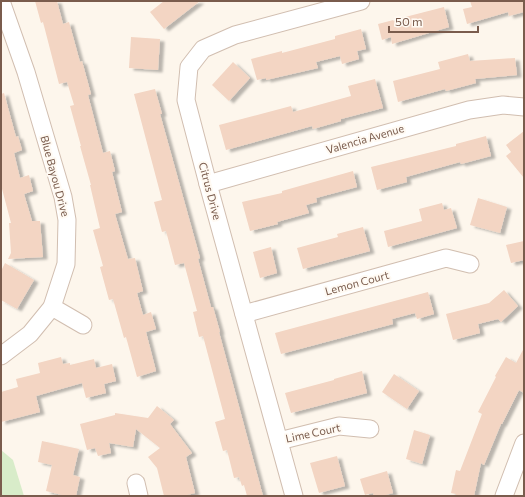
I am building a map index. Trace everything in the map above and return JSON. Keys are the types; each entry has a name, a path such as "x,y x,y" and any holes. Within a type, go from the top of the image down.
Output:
{"street":[{"name":"Blue Bayou Drive","path":"1,1 26,72 63,197 67,220 66,264 52,307 30,334 1,356"},
{"name":"Citrus Drive","path":"294,496 186,100 190,66 202,49 235,35 361,1"},
{"name":"Valencia Avenue","path":"208,184 469,110 503,105 524,107"},
{"name":"Lemon Court","path":"244,314 446,258 470,264"},
{"path":"52,307 83,325"},
{"name":"Lime Court","path":"279,441 339,426 370,429"},
{"path":"504,496 524,443"}],"green space":[{"path":"1,450 13,460 24,496 1,496"}],"building":[{"path":"35,1 57,1 63,24 69,22 91,94 88,95 103,153 110,151 115,171 112,172 122,212 115,214 128,259 135,258 143,291 137,293 143,315 151,312 156,329 146,332 156,371 137,377 126,337 124,338 113,299 109,300 100,267 103,266 93,230 100,228 91,185 70,106 74,105 67,82 59,84 43,22 41,23"},
{"path":"164,1 200,1 164,29 150,12"},
{"path":"470,1 524,1 524,12 509,16 508,12 467,24 463,9 472,7"},
{"path":"444,7 449,27 392,44 391,37 382,40 378,24"},
{"path":"361,29 366,49 357,51 359,59 342,64 340,56 316,62 318,68 266,80 266,78 257,80 251,59 282,51 282,53 335,39 335,36"},
{"path":"131,37 160,39 158,70 129,68"},
{"path":"468,54 470,61 515,58 517,75 475,79 476,83 446,91 445,89 398,102 393,81 440,69 438,62"},
{"path":"233,62 250,78 229,101 212,85"},
{"path":"375,79 383,108 341,119 341,121 313,129 312,126 226,150 219,125 291,106 293,112 351,96 348,86"},
{"path":"155,89 162,114 160,114 200,258 198,259 211,307 213,307 220,332 263,496 247,496 244,485 242,486 239,477 234,478 227,450 223,451 215,422 225,419 203,336 199,337 193,312 197,311 184,263 175,265 166,231 162,232 154,202 162,200 134,94"},
{"path":"4,93 16,137 18,136 22,150 14,153 20,178 29,175 33,191 24,194 32,221 40,221 43,257 8,259 11,253 9,223 11,223 1,185 1,94"},
{"path":"524,131 524,178 506,156 511,152 506,145"},
{"path":"486,136 491,156 461,164 460,162 406,177 407,182 377,190 371,167 456,146 456,144"},
{"path":"353,171 357,187 316,198 317,202 306,205 309,213 277,222 278,224 250,231 242,202 282,193 282,191"},
{"path":"478,198 507,207 500,233 470,225"},
{"path":"442,203 444,210 451,208 457,228 388,247 384,231 422,221 419,209"},
{"path":"363,227 370,251 303,269 297,248 338,237 337,234"},
{"path":"524,241 524,260 511,263 506,245"},
{"path":"271,247 277,273 260,278 253,252"},
{"path":"5,263 34,280 17,309 1,300 1,271"},
{"path":"504,290 518,306 501,322 498,319 478,324 480,333 453,340 446,314 489,303"},
{"path":"428,292 434,314 417,319 415,313 392,319 393,324 281,354 275,333"},
{"path":"524,348 524,393 519,390 501,424 484,465 481,463 474,496 456,496 456,494 451,493 456,470 460,471 482,414 478,412 506,357 516,363"},
{"path":"61,357 63,364 70,363 70,365 94,359 96,368 112,364 116,381 104,384 106,393 86,398 82,383 36,396 40,412 1,422 1,392 18,387 16,379 40,373 38,363"},
{"path":"362,371 367,393 291,413 285,393"},
{"path":"394,374 419,391 407,409 382,392"},
{"path":"157,406 174,420 170,424 192,453 186,457 195,493 183,496 164,496 157,468 148,457 160,448 136,429 133,447 109,443 111,453 98,456 95,448 87,450 80,424 115,415 115,413 148,418"},
{"path":"414,430 430,435 422,464 406,459"},
{"path":"42,441 79,449 73,475 80,477 76,496 66,496 46,491 52,465 38,462"},
{"path":"337,456 345,486 319,493 310,463"},
{"path":"387,471 393,493 382,496 374,496 373,493 365,495 360,479"}]}
